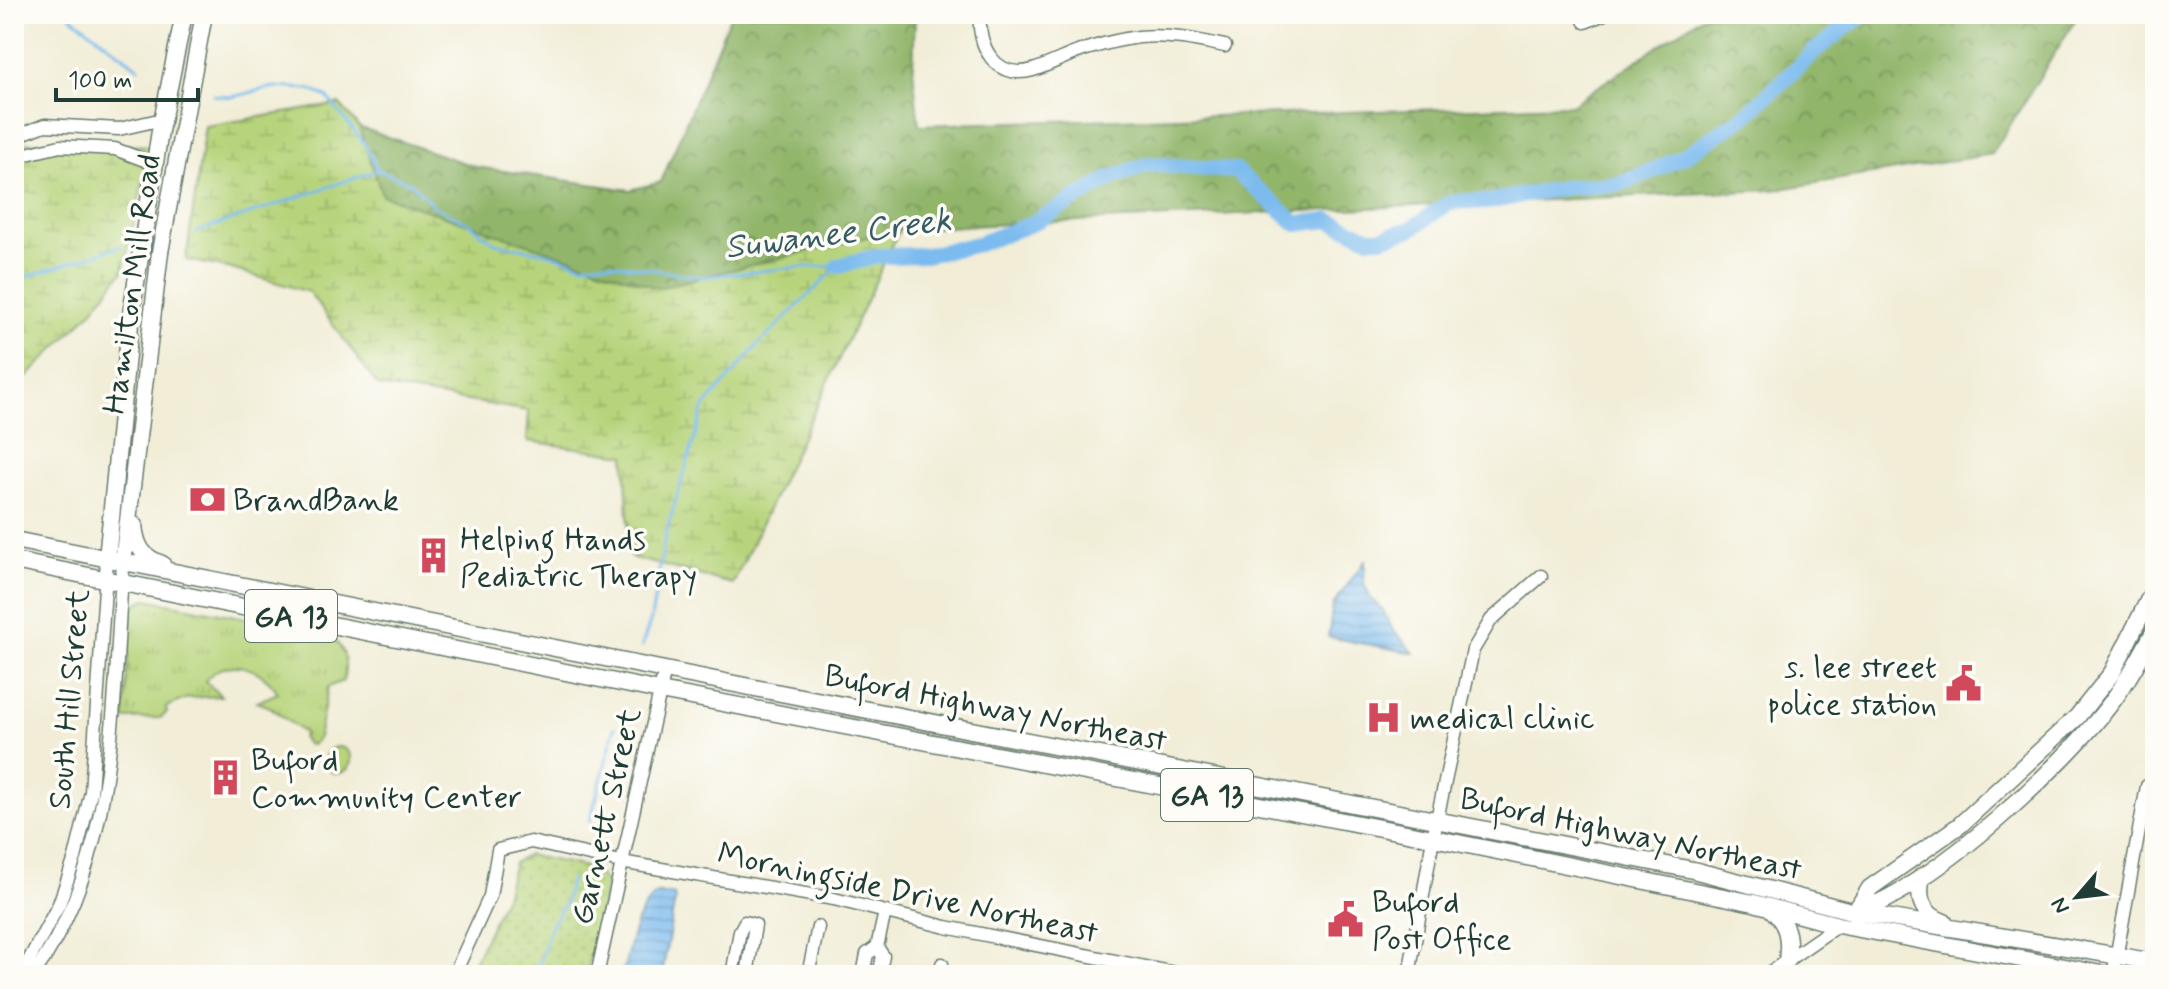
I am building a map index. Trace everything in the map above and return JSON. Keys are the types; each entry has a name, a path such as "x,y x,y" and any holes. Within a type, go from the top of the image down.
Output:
{"main road":[{"name":"Hamilton Mill Road","path":"115,561 131,314 155,164 184,14"},
{"name":"Hamilton Mill Road","path":"115,561 132,504 160,252 204,14"},
{"path":"132,504 135,535 146,559 200,577"},
{"name":"Buford Highway Northeast","path":"14,540 1695,870 1855,912 2155,962"},
{"name":"Buford Highway Northeast","path":"14,561 660,691 1433,838 1761,905"},
{"path":"1855,912 1870,888 1960,825 2077,717 2112,673 2155,587"},
{"path":"1838,925 1855,912 1888,901 2060,762 2112,703 2155,630"},
{"path":"1922,876 1918,895 1922,906 1937,919 1965,929"},
{"path":"1761,905 1787,928 1790,939 1787,961"},
{"name":"GA 13","path":"1761,905 1838,925 2075,972 2107,975"}],"street":[{"path":"980,14 981,42 986,54 1009,70 1029,71 1089,48 1136,38 1163,35 1225,46"},
{"path":"1580,14 1585,22 1604,14"},
{"path":"14,137 45,125 119,129 163,119"},
{"path":"14,157 60,146 115,149 155,164"},
{"name":"South Hill Street","path":"33,975 55,942 77,895 97,835 104,794 115,561"},
{"path":"1409,975 1433,838 1479,636 1491,620 1541,576"},
{"name":"South Hill Street","path":"21,975 59,904 91,792 114,581"},
{"name":"Garnett Street","path":"597,975 665,669"},
{"path":"2113,975 2147,786"},
{"name":"Morningside Drive Northeast","path":"454,975 490,896 498,850 531,842 621,862 834,899 1185,975"},
{"path":"863,975 867,954 877,947 885,912"},
{"path":"750,922 755,925 747,975 732,974 742,925 750,922"},
{"path":"1766,975 1838,925"},
{"path":"808,975 818,927"},
{"path":"877,947 883,956 879,975"}],"green space":[{"path":"731,14 915,14 913,69 919,125 1571,105 1706,14 2079,14 1992,154 1774,190 899,229 658,288 382,195 359,127 476,167 630,190 661,182"},
{"path":"339,104 359,127 382,195 658,288 900,229 733,584 630,557 625,455 527,441 529,411 378,386 309,292 228,268 186,260 205,126"},
{"path":"14,142 151,146 123,271 90,313 14,390"},
{"path":"146,599 320,632 335,640 345,658 343,681 328,687 318,738 313,744 308,745 302,737 305,734 270,707 257,702 278,693 264,676 244,667 223,668 205,681 221,696 187,698 166,707 167,712 160,718 124,719 131,613 135,604"},
{"path":"775,702 805,704 1054,755 1028,754"},
{"path":"338,747 347,751 351,760 347,769 338,773 329,769 325,760 329,751"},
{"path":"528,855 596,869 606,884 586,975 468,975 505,896 514,863"}],"water":[{"path":"1365,561 1364,584 1371,599 1382,608 1391,627 1414,653 1328,637 1333,605"},
{"path":"657,894 673,894 675,899 662,975 622,975 637,920"}],"waterway":[{"name":"Suwanee Creek","path":"68,14 139,68"},
{"name":"Suwanee Creek","path":"838,266 878,256 926,255 978,244 1031,224 1112,178 1148,164 1236,171 1297,224 1329,220 1370,238 1411,229 1447,204 1487,202 1567,187 1619,184 1686,155 1746,115 1817,49 1863,14"},
{"name":"Suwanee Creek","path":"213,95 232,97 274,87 309,89 327,97 364,143 378,170 411,183 434,206 467,222 495,243 550,254 583,265 604,262 701,277 838,266"},
{"path":"196,232 378,170"},
{"path":"14,281 121,246"},
{"path":"642,646 651,619 665,536 704,407 757,346 838,266"},
{"path":"590,821 615,727"},
{"path":"536,975 551,925 565,903 571,878"}],"place":[{"name":"BrandBank","path":"207,499"},
{"name":"Helping Hands Pediatric Therapy","path":"434,556"},
{"name":"s. lee street police station","path":"1963,684"},
{"name":"medical clinic","path":"1384,717"},
{"name":"Buford Community Center","path":"225,777"},
{"name":"Buford Post Office","path":"1346,919"}]}
